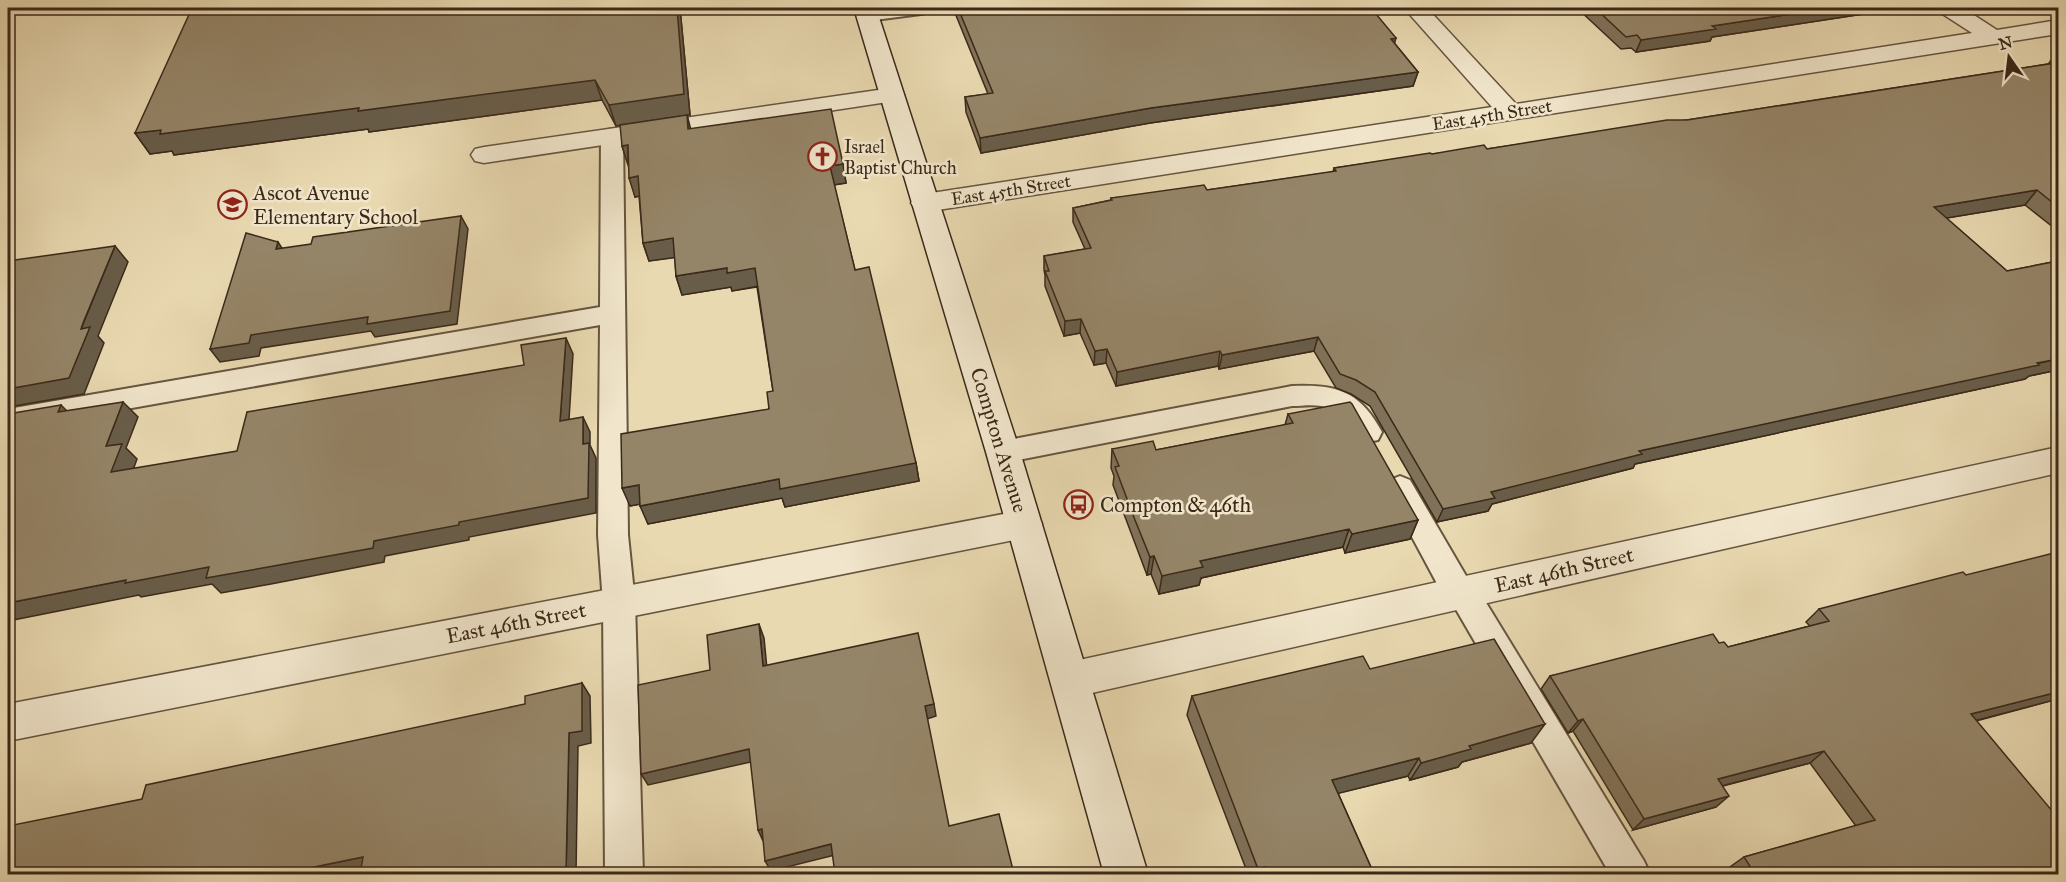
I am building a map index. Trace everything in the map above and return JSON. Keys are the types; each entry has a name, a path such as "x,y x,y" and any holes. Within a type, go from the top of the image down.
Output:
{"street":[{"path":"1415,8 1510,112"},
{"path":"1949,8 1994,38"},
{"name":"Compton Avenue","path":"866,11 1003,452 1126,874"},
{"name":"East 45th Street","path":"925,203 2058,27"},
{"path":"484,155 892,95"},
{"name":"East 46th Street","path":"1070,680 2058,460"},
{"name":"East 46th Street","path":"8,723 1024,524"}],"lane":[{"path":"866,11 921,8"},
{"path":"612,136 613,535 620,603 624,874"},
{"path":"8,420 612,314"},
{"path":"1003,452 1292,396 1320,395 1335,398 1347,404 1358,414 1461,593 1631,874"}],"building":[{"path":"192,8 677,8 684,94 609,105 595,80 160,134 161,130 135,133"},
{"path":"958,8 1371,8 1396,38 1391,39 1418,72 1151,108 980,138 965,97 993,93"},
{"path":"1595,8 1832,8 1712,26 1716,29 1641,40 1637,35 1626,37"},
{"path":"2058,59 2058,207 2037,190 1934,207 2007,271 2058,261 2058,359 1639,451 1642,454 1491,492 1495,498 1443,509 1375,392 1356,380 1340,374 1318,337 1222,355 1220,351 1117,372 1107,349 1095,351 1081,319 1065,321 1045,271 1049,271 1044,256 1091,248 1073,208 1112,200 1111,198 1204,185 1207,190 1336,171 1334,168 1484,145 1487,149 1667,120 1687,120 2055,63 2051,61"},
{"path":"831,109 843,164 830,166 855,270 869,267 916,463 780,489 779,479 640,506 639,485 622,488 621,434 769,409 767,392 773,391 755,268 727,273 727,268 676,276 673,238 643,243 638,176 629,178 628,145 622,146 620,125 687,115 688,129"},
{"path":"461,216 450,311 367,324 368,317 251,335 249,343 210,349 246,233 278,242 276,249 311,244 313,237"},
{"path":"115,246 83,323 81,329 90,327 69,378 8,389 8,261"},
{"path":"566,338 560,421 583,417 583,444 589,443 588,498 459,522 459,525 374,541 373,548 257,569 206,578 209,567 125,583 126,580 8,603 8,414 61,405 58,412 123,402 106,446 122,444 111,472 237,451 247,412 524,365 521,345"},
{"path":"1350,402 1418,520 1352,534 1349,529 1200,561 1203,567 1162,576 1154,556 1150,557 1135,520 1115,467 1119,466 1112,449 1153,441 1156,450 1293,423 1288,414"},
{"path":"2058,552 2058,692 1971,714 2058,818 2058,874 1742,874 1753,871 1744,857 1875,820 1824,751 1718,779 1729,796 1644,819 1583,719 1578,721 1550,676 1713,634 1719,643 1724,642 1728,647 1829,621 1819,609 1963,572 1966,575"},
{"path":"759,624 763,666 918,633 934,704 925,706 949,826 999,814 1014,874 835,874 831,844 765,861 762,829 758,830 749,749 641,774 638,685 710,670 707,635"},
{"path":"1494,639 1545,724 1469,746 1471,749 1421,763 1419,758 1332,780 1374,874 1268,874 1265,867 1258,869 1192,696 1363,656 1370,669"},
{"path":"582,683 582,731 569,733 566,874 360,874 363,857 280,874 8,874 8,826 142,799 146,785 525,704 525,696"}],"place":[{"name":"Israel Baptist Church","path":"823,157"},
{"name":"Ascot Avenue Elementary School","path":"232,205"},
{"name":"Compton & 46th","path":"1079,505"}]}
